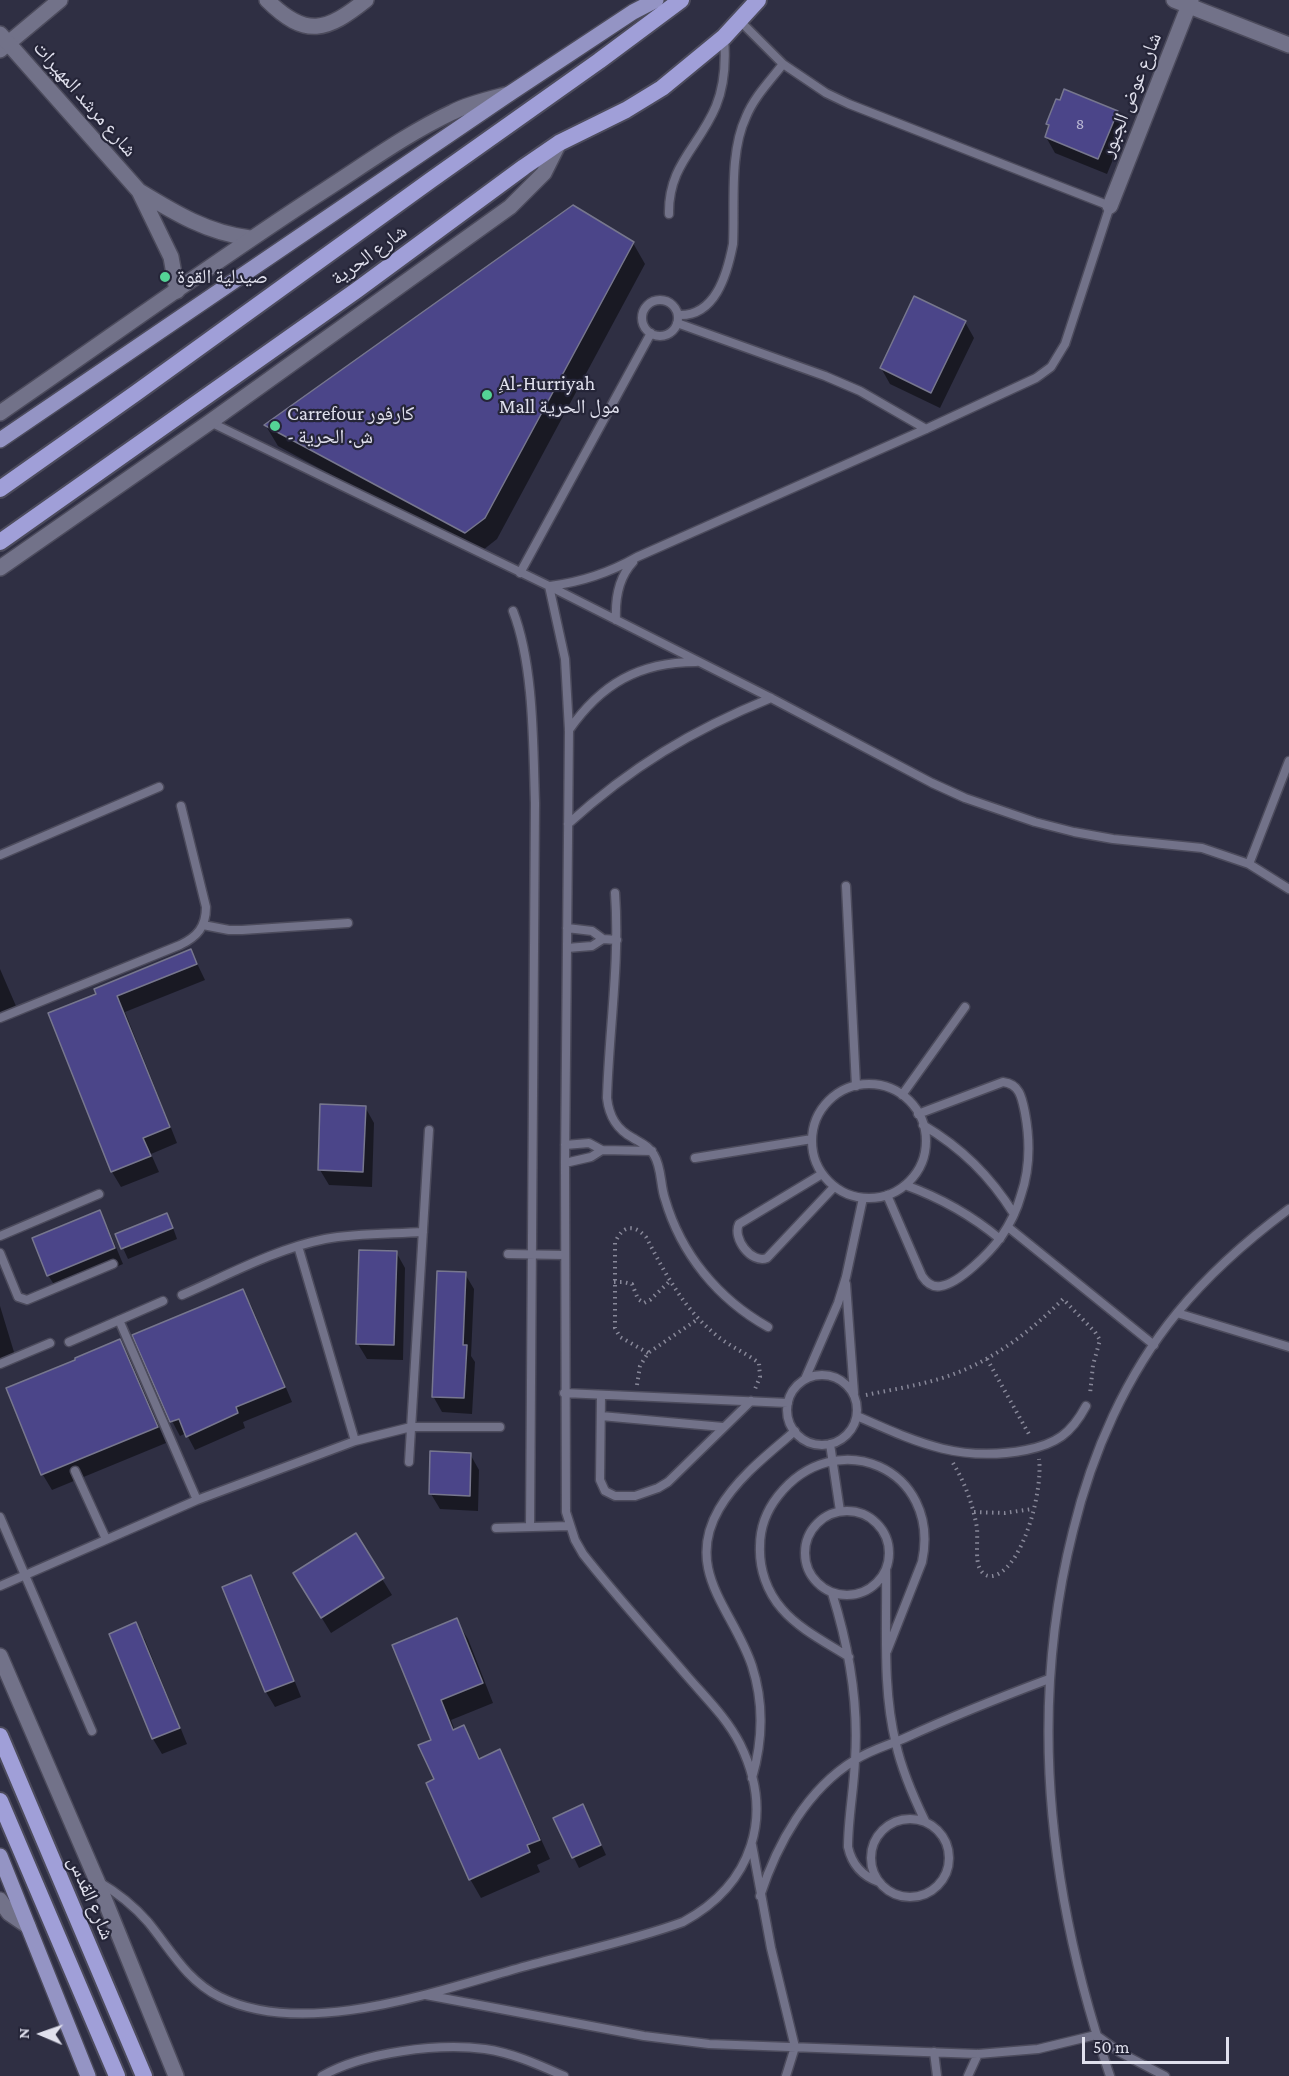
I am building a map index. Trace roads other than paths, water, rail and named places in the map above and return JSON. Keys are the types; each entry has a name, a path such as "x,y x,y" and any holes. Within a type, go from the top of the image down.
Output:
{"highway":[{"name":"شارع الحرية","path":"0,489 146,387 430,180 599,62 681,0"},
{"name":"شارع الحرية","path":"0,542 347,297 515,173 559,144 626,110 662,88 724,37 758,0"},
{"name":"شارع القدس","path":"0,1736 144,2076"},
{"path":"0,1801 117,2076"}],"main road":[{"path":"3,42 60,0"},
{"path":"267,0 307,27 321,27 333,24 366,0"},
{"path":"0,440 509,94 633,12 656,0"},
{"path":"1174,0 1190,3 1289,45"},
{"name":"شارع عوض الجبور","path":"1110,206 1190,3"},
{"name":"شارع مرشد المهيرات","path":"3,42 139,191 171,257 177,291"},
{"path":"0,413 250,238 400,142 453,111 479,101 509,94"},
{"path":"0,568 210,422 510,207 544,173 559,144"},
{"name":"شارع مرشد المهيرات","path":"139,191 198,225 231,236 250,238"},
{"path":"0,1656 97,1881 176,2076"},
{"path":"0,1856 88,2076"},
{"path":"0,1900 9,1913 28,1926"}],"lane":[{"path":"549,586 595,577 1036,378 1057,360 1065,344 1110,206 849,104 818,88 783,64 740,21"},
{"path":"669,214 670,193 676,171 720,96 725,68 724,37"},
{"path":"677,319 701,311 712,301 720,287 733,244 737,149 741,131 753,104 783,64"},
{"path":"654,301 669,302 675,308 677,319 673,330 666,335 658,336 645,328 642,321 647,305 654,301"},
{"path":"677,319 825,376 877,400 926,429"},
{"path":"520,573 651,333"},
{"path":"210,422 549,586 771,698 932,783 1000,812 1074,832 1113,839 1203,848 1249,864 1289,889"},
{"path":"616,620 616,597 619,586 623,575 637,557"},
{"path":"97,1881 134,1908 149,1923 182,1968 209,1990 233,2002 274,2011 330,2013 357,2010 423,1994 683,1922 715,1902 727,1889 742,1866 751,1843 756,1810 752,1778 747,1760 730,1727 583,1554 569,1526 564,1498 569,730 565,659 549,586"},
{"path":"513,611 525,654 535,803 530,1527"},
{"path":"569,730 589,704 615,683 634,673 677,662 699,662"},
{"path":"568,824 616,783 672,745 737,712 771,698"},
{"path":"1249,864 1289,760"},
{"path":"0,855 159,787"},
{"path":"0,1018 187,942 198,933 203,925 206,907 181,806"},
{"path":"846,886 856,1086"},
{"path":"615,893 616,976 607,1089 608,1107 615,1124 652,1151 671,1217 690,1255 731,1302 768,1327"},
{"path":"203,925 235,930 348,923"},
{"path":"567,928 592,931 603,939 617,940"},
{"path":"567,948 592,946 603,939"},
{"path":"902,1095 964,1007"},
{"path":"887,1195 922,1276 926,1282 940,1287 965,1274 1000,1239 1008,1227 1021,1196 1028,1158 1026,1120 1023,1101 1017,1087 1003,1082 918,1114"},
{"path":"856,1086 880,1086 902,1095 918,1114 923,1125 925,1147 919,1168 905,1185 887,1195 863,1198 834,1187 822,1174 815,1157 812,1139 818,1115 825,1105 844,1090 856,1086"},
{"path":"923,1125 970,1158 1002,1194 1014,1214"},
{"path":"409,1462 429,1130"},
{"path":"695,1158 812,1139"},
{"path":"565,1145 589,1143 602,1150 652,1151"},
{"path":"565,1163 591,1157 602,1150"},
{"path":"822,1174 739,1224 736,1236 750,1255 755,1259 767,1258 834,1187"},
{"path":"905,1185 942,1199 960,1209 1000,1239"},
{"path":"0,1236 99,1194"},
{"path":"846,1277 857,1416 848,1434 830,1444 811,1443 795,1431 790,1422 788,1403 798,1385 805,1379 828,1329 846,1277 863,1198"},
{"path":"1110,2076 1075,1960 1057,1863 1048,1755 1049,1679 1058,1596 1078,1509 1101,1443 1116,1411 1154,1345 1178,1312 1237,1252 1289,1209"},
{"path":"1008,1227 1154,1345"},
{"path":"182,1295 298,1246 354,1235 423,1232"},
{"path":"298,1246 355,1441"},
{"path":"0,1253 18,1297 27,1300 112,1264"},
{"path":"508,1254 564,1255"},
{"path":"69,1342 163,1301"},
{"path":"1178,1312 1289,1347"},
{"path":"119,1320 197,1500"},
{"path":"0,1364 50,1343"},
{"path":"805,1379 824,1375 834,1377 843,1381 855,1397"},
{"path":"564,1394 788,1403"},
{"path":"601,1395 600,1480 605,1491 615,1496 635,1496 668,1482 751,1401"},
{"path":"857,1416 903,1437 945,1450 985,1455 1037,1448 1053,1443 1067,1434 1078,1421 1086,1406"},
{"path":"601,1416 723,1427"},
{"path":"0,1586 197,1500 355,1441 411,1427 500,1427"},
{"path":"752,1778 760,1742 760,1704 757,1686 746,1649 715,1593 707,1565 707,1551 712,1523 725,1499 760,1461 795,1431"},
{"path":"830,1444 840,1511"},
{"path":"849,1657 793,1620 782,1610 766,1584 759,1556 762,1526 774,1500 783,1489 806,1471 833,1461 862,1461 889,1471 910,1490 923,1517 926,1547 922,1562 887,1651"},
{"path":"75,1471 106,1539"},
{"path":"886,1568 873,1586 864,1592 853,1595 832,1593 822,1587 808,1570 805,1548 808,1538 820,1520 840,1511 862,1513 880,1526 889,1546 886,1568 890,1705 895,1742 908,1782 925,1821"},
{"path":"0,1517 92,1731"},
{"path":"496,1528 569,1526"},
{"path":"832,1593 849,1657 855,1708 855,1759 848,1847 850,1855 864,1875 879,1882 896,1895 916,1897 935,1889 942,1882 950,1863 947,1842 934,1826 925,1821 915,1818 895,1821 879,1834 874,1843 871,1864 879,1882"},
{"path":"760,1896 775,1856 796,1819 821,1789 855,1759 962,1712 1049,1679"},
{"path":"751,1843 760,1896 795,2048 786,2076"},
{"path":"423,1994 672,2040 709,2044 978,2054 1038,2049 1096,2035 1121,2052 1165,2076"},
{"path":"322,2076 346,2065 379,2056 434,2048 460,2047 487,2049 513,2055 564,2076"},
{"path":"934,2052 937,2076"},
{"path":"968,2076 978,2054"}],"place":[{"name":"صيدلية القوة","path":"165,277"},
{"name":"ِAl-Hurriyah Mall مول الحرية","path":"487,395"},
{"name":"Carrefour كارفور - ش. الحرية","path":"275,426"}]}
